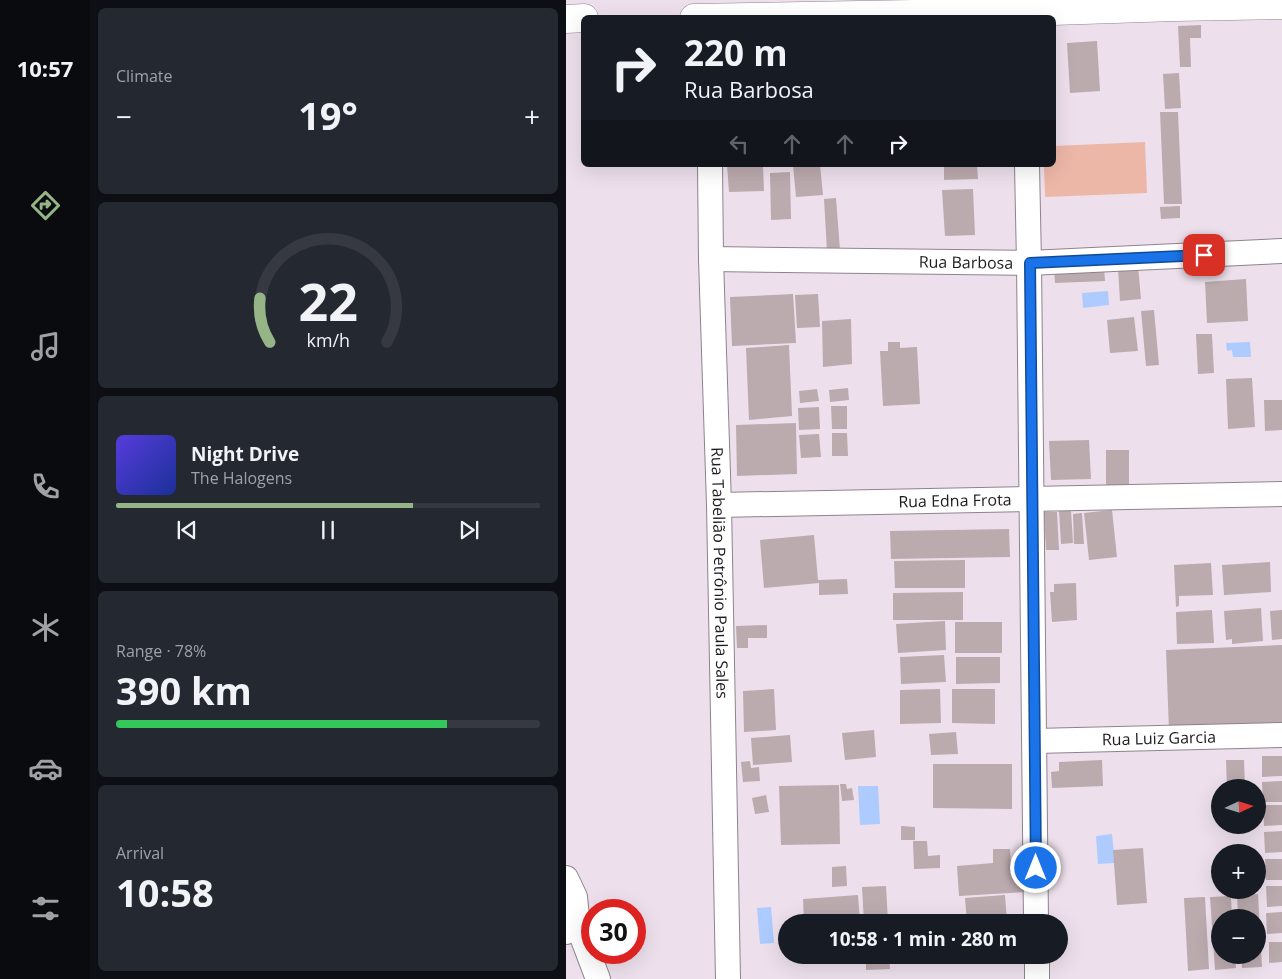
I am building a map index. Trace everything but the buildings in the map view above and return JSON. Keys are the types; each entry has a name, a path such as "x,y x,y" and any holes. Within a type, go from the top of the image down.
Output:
{"main road":[{"path":"798,15 1282,5"},
{"path":"566,19 581,18"}],"street":[{"path":"708,0 708,15"},
{"name":"Rua Tabelião Petrônio Paula Sales","path":"710,167 728,979"},
{"path":"1027,167 1030,263 1036,914"},
{"name":"Rua Barbosa","path":"711,259 1030,263 1282,251"},
{"name":"Rua Edna Frota","path":"719,506 1282,494"},
{"name":"Rua Luiz Garcia","path":"1035,741 1282,735"},
{"path":"566,878 575,897 577,935 598,979"},
{"path":"1037,964 1037,979"}],"shaded area":[{"path":"1145,142 1147,193 1045,197 1044,167 1056,167 1056,146"}],"water":[{"path":"1108,291 1109,305 1083,308 1082,293"},
{"path":"1250,342 1251,357 1233,357 1232,350 1227,351 1226,343"},
{"path":"858,786 878,786 880,824 860,825"},
{"path":"1112,834 1115,863 1098,864 1096,836"},
{"path":"771,907 774,943 760,944 757,908"}],"route":[{"path":"1036,868 1030,263 1204,255"}]}
